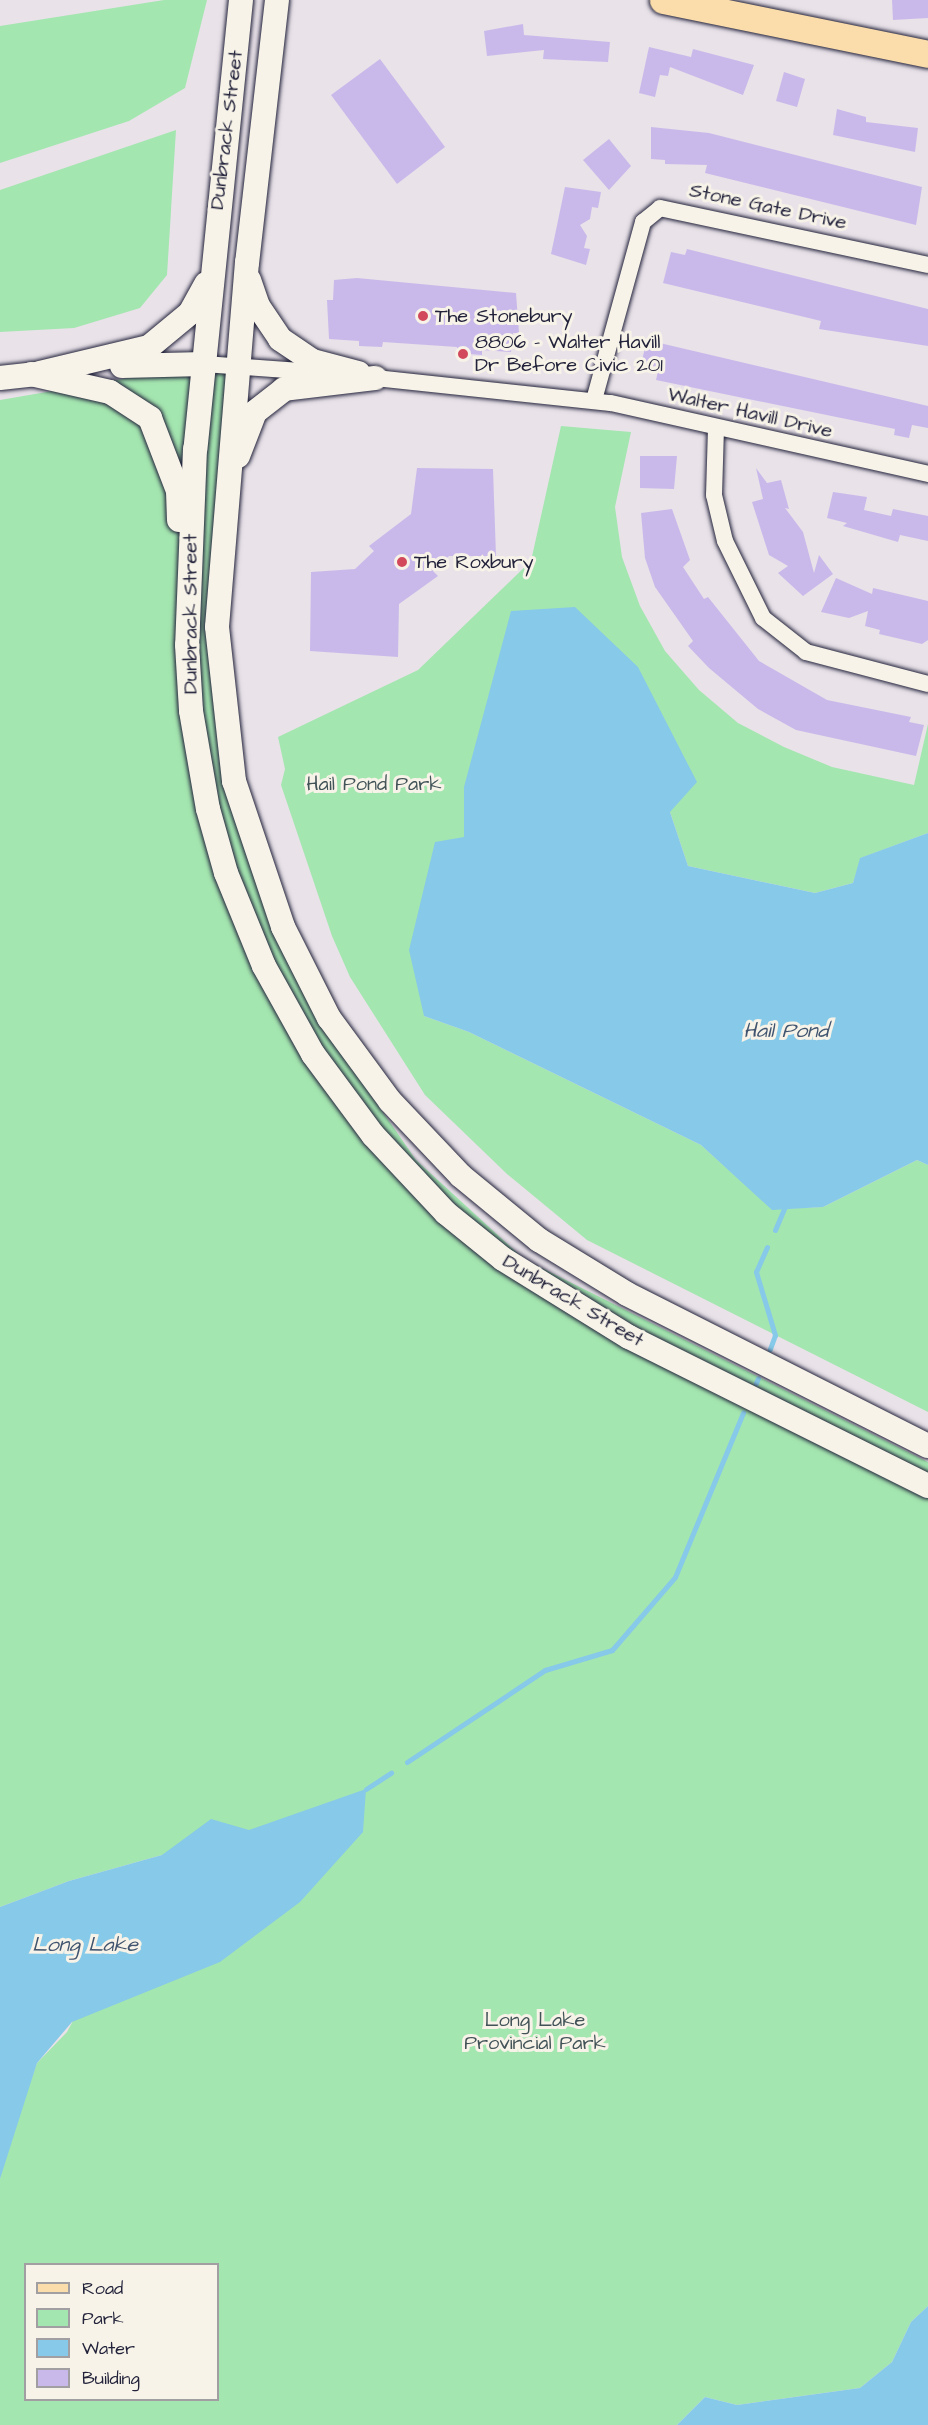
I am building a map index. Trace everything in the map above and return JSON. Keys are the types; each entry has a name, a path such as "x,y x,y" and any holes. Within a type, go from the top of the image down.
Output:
{"main road":[{"name":"Dunbrack Street","path":"241,0 210,271 188,569 192,722 226,873 280,997 352,1109 446,1213 533,1281 663,1354 928,1486"},
{"name":"Dunbrack Street","path":"277,0 247,262 217,627 234,781 283,927 358,1061 461,1176 539,1240 627,1294 928,1446"},
{"path":"663,0 928,54"},
{"path":"247,262 253,296 280,339 313,361 375,378"},
{"path":"31,375 149,347 190,314 210,271"},
{"path":"0,378 204,364"},
{"path":"31,375 110,392 150,418 178,491 188,569"},
{"path":"227,496 245,435 266,401 309,384 375,378"}],"street":[{"name":"Stone Gate Drive","path":"594,400 643,222 660,208 928,264"},
{"name":"Walter Havill Drive","path":"204,364 238,364 594,400 928,474"},
{"path":"716,428 714,495 725,542 763,618 806,652 928,684"}],"green space":[{"path":"164,0 207,0 185,88 129,121 0,163 0,26"},
{"path":"176,130 167,275 140,308 74,328 0,332 0,190"},
{"name":"Long Lake Provincial Park","path":"227,361 219,511 229,775 353,1069 416,1160 524,1259 928,1462 928,2306 911,2322 892,2362 860,2388 737,2405 705,2397 677,2425 0,2425 0,2179 5,2151 37,2063 67,2032 162,1855 69,1881 0,1907 0,400"},
{"name":"Hail Pond Park","path":"561,426 631,432 615,507 622,557 640,606 665,651 699,690 738,723 784,747 832,767 914,785 928,724 928,833 861,858 853,883 815,893 688,866 670,812 464,787 464,837 424,1016 469,1032 701,1145 772,1209 823,1207 917,1160 928,1165 928,1412 587,1240 507,1174 425,1095 350,977 332,936 281,785 285,769 278,737 418,670 531,561"}],"water":[{"name":"Hail Pond","path":"575,607 638,667 697,782 670,812 688,866 815,893 853,883 860,858 928,833 928,1165 917,1160 823,1207 772,1210 701,1145 469,1032 424,1016 409,950 435,842 464,837 464,787 511,611"},
{"name":"Long Lake","path":"366,1789 363,1832 300,1902 220,1962 72,2022 37,2063 0,2179 0,1907 69,1881 162,1855 211,1819 249,1830"},
{"path":"928,2306 928,2425 677,2425 705,2397 737,2405 860,2388 892,2362 911,2322"}],"building":[{"path":"892,0 928,0 928,18 893,20"},
{"path":"523,24 524,35 610,42 608,62 543,59 544,50 487,56 484,31"},
{"path":"649,47 691,57 693,49 754,65 743,95 670,67 668,76 660,75 655,97 639,93"},
{"path":"380,59 445,147 397,184 331,95"},
{"path":"784,72 805,79 797,107 776,101"},
{"path":"837,109 866,117 866,122 918,128 915,152 833,135"},
{"path":"651,127 709,133 922,187 916,225 705,173 707,165 665,164 665,160 651,159"},
{"path":"609,139 631,166 609,190 583,160"},
{"path":"565,187 601,192 598,208 592,207 590,219 580,225 587,236 584,248 590,249 586,265 551,254"},
{"path":"687,249 928,309 928,346 819,329 821,321 663,283 671,252 685,255"},
{"name":"The Stonebury","path":"357,278 516,293 519,333 513,333 511,352 482,350 482,355 457,353 457,347 383,342 382,347 359,346 359,341 329,339 327,300 333,300 334,280"},
{"path":"647,340 928,406 928,428 912,425 909,438 894,435 895,429 656,380 659,367 641,364"},
{"path":"640,456 677,456 674,489 640,488"},
{"name":"The Roxbury","path":"417,468 493,469 496,556 449,556 433,571 438,576 399,604 398,657 310,651 311,572 355,569 374,551 369,546 411,514"},
{"path":"756,468 767,483 781,480 789,509 785,508 803,532 814,573 819,555 833,574 803,596 778,573 788,566 769,555 752,502 763,499"},
{"path":"833,492 867,497 864,510 891,516 893,509 928,516 928,541 900,535 898,542 843,526 847,523 827,518"},
{"path":"672,509 690,560 683,567 704,599 708,597 759,661 827,700 911,717 909,722 924,725 916,756 796,730 758,709 709,668 688,646 693,641 655,587 645,558 641,513"},
{"path":"836,578 872,594 873,588 928,601 928,640 922,644 879,634 880,630 865,626 868,611 849,618 821,612"}],"waterway":[{"path":"775,1230 785,1207"},
{"path":"767,1247 756,1272 775,1335 770,1349"},
{"path":"756,1383 758,1378"},
{"path":"407,1762 545,1670 612,1650 675,1577 743,1413"},
{"path":"366,1789 391,1773"}],"place":[{"name":"The Stonebury","path":"423,316"},
{"name":"8806 - Walter Havill Dr Before Civic 201","path":"463,354"},
{"name":"The Roxbury","path":"402,562"}]}
